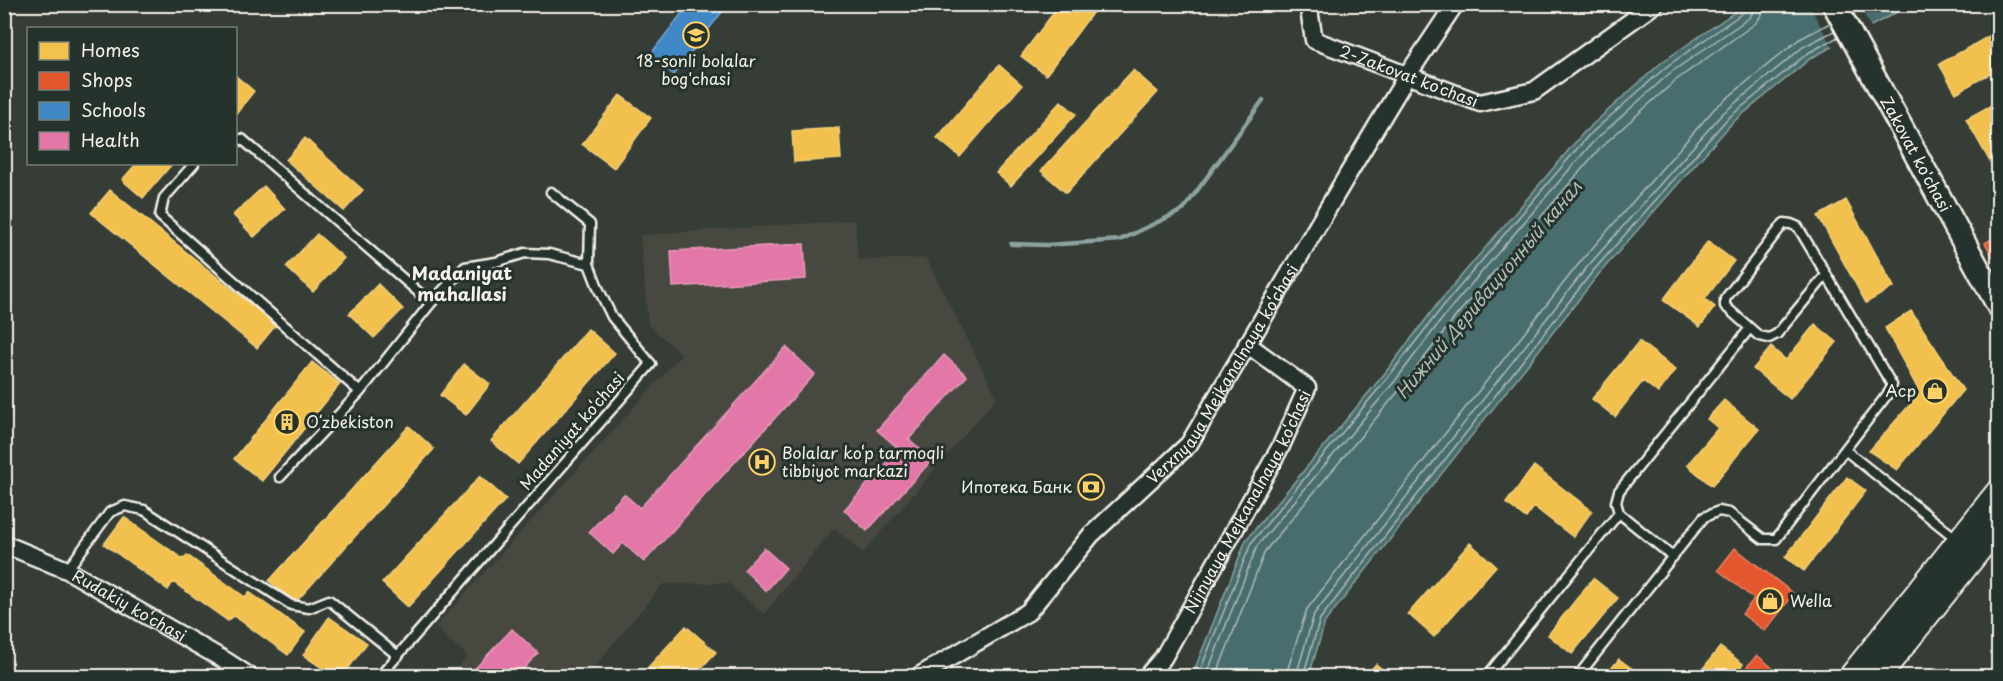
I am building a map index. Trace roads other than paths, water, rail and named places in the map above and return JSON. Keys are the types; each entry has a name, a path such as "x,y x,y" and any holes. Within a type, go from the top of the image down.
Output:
{"main road":[{"name":"Zakovat ko'chasi","path":"1834,4 1998,304"},
{"path":"1853,676 1998,494"},
{"path":"1877,676 1998,524"}],"street":[{"name":"2-Zakovat ko‘chasi","path":"1308,4 1314,40 1480,103 1534,91 1655,4"},
{"name":"Verxnyaya Mejkanalnaya ko‘chasi","path":"920,676 1028,612 1091,535 1189,444 1407,76 1455,4"},
{"name":"Nijnyaya Mejkanalnaya ko‘chasi","path":"1147,676 1162,658 1275,456 1307,388 1247,344"},
{"name":"Rudakiy ko‘chasi","path":"4,544 67,570 249,676"}],"lane":[{"path":"237,139 242,139 430,303"},
{"path":"193,165 164,198 159,216 360,392"},
{"name":"Madaniyat ko‘chasi","path":"380,676 651,364 612,317 589,264 590,224 551,192"},
{"path":"1578,676 1704,517 1719,511 1730,513 1763,539 1776,539 1890,391 1892,385 1798,227 1784,223 1725,299 1725,306 1759,336 1769,338 1777,334 1826,275"},
{"path":"280,477 360,392 430,303 465,267 495,262 525,253 549,254 589,264"},
{"path":"1673,557 1619,513 1616,502 1619,491 1750,327"},
{"path":"1845,450 1960,542"},
{"path":"67,570 111,512 125,506 144,510 291,605 309,608 329,600 398,656"},
{"path":"1487,676 1619,513"}],"water":[{"name":"Нижний Деривационный канал","path":"1745,5 1910,5 1811,58 1732,123 1598,275 1325,622 1309,676 1192,676 1246,540 1385,373 1439,302 1584,132 1662,62"}],"waterway":[{"path":"1011,244 1047,245 1120,240 1183,210 1263,100"}],"place":[{"name":"18-sonli bolalar bog'chasi","path":"696,35"},
{"name":"Аср","path":"1935,391"},
{"name":"Oʻzbekiston","path":"287,422"},
{"name":"Bolalar ko‘p tarmoqli tibbiyot markazi","path":"762,462"},
{"name":"Ипотека Банк","path":"1091,487"},
{"name":"Wella","path":"1770,601"}],"district":[{"name":"Madaniyat mahallasi","path":"462,284"}]}
